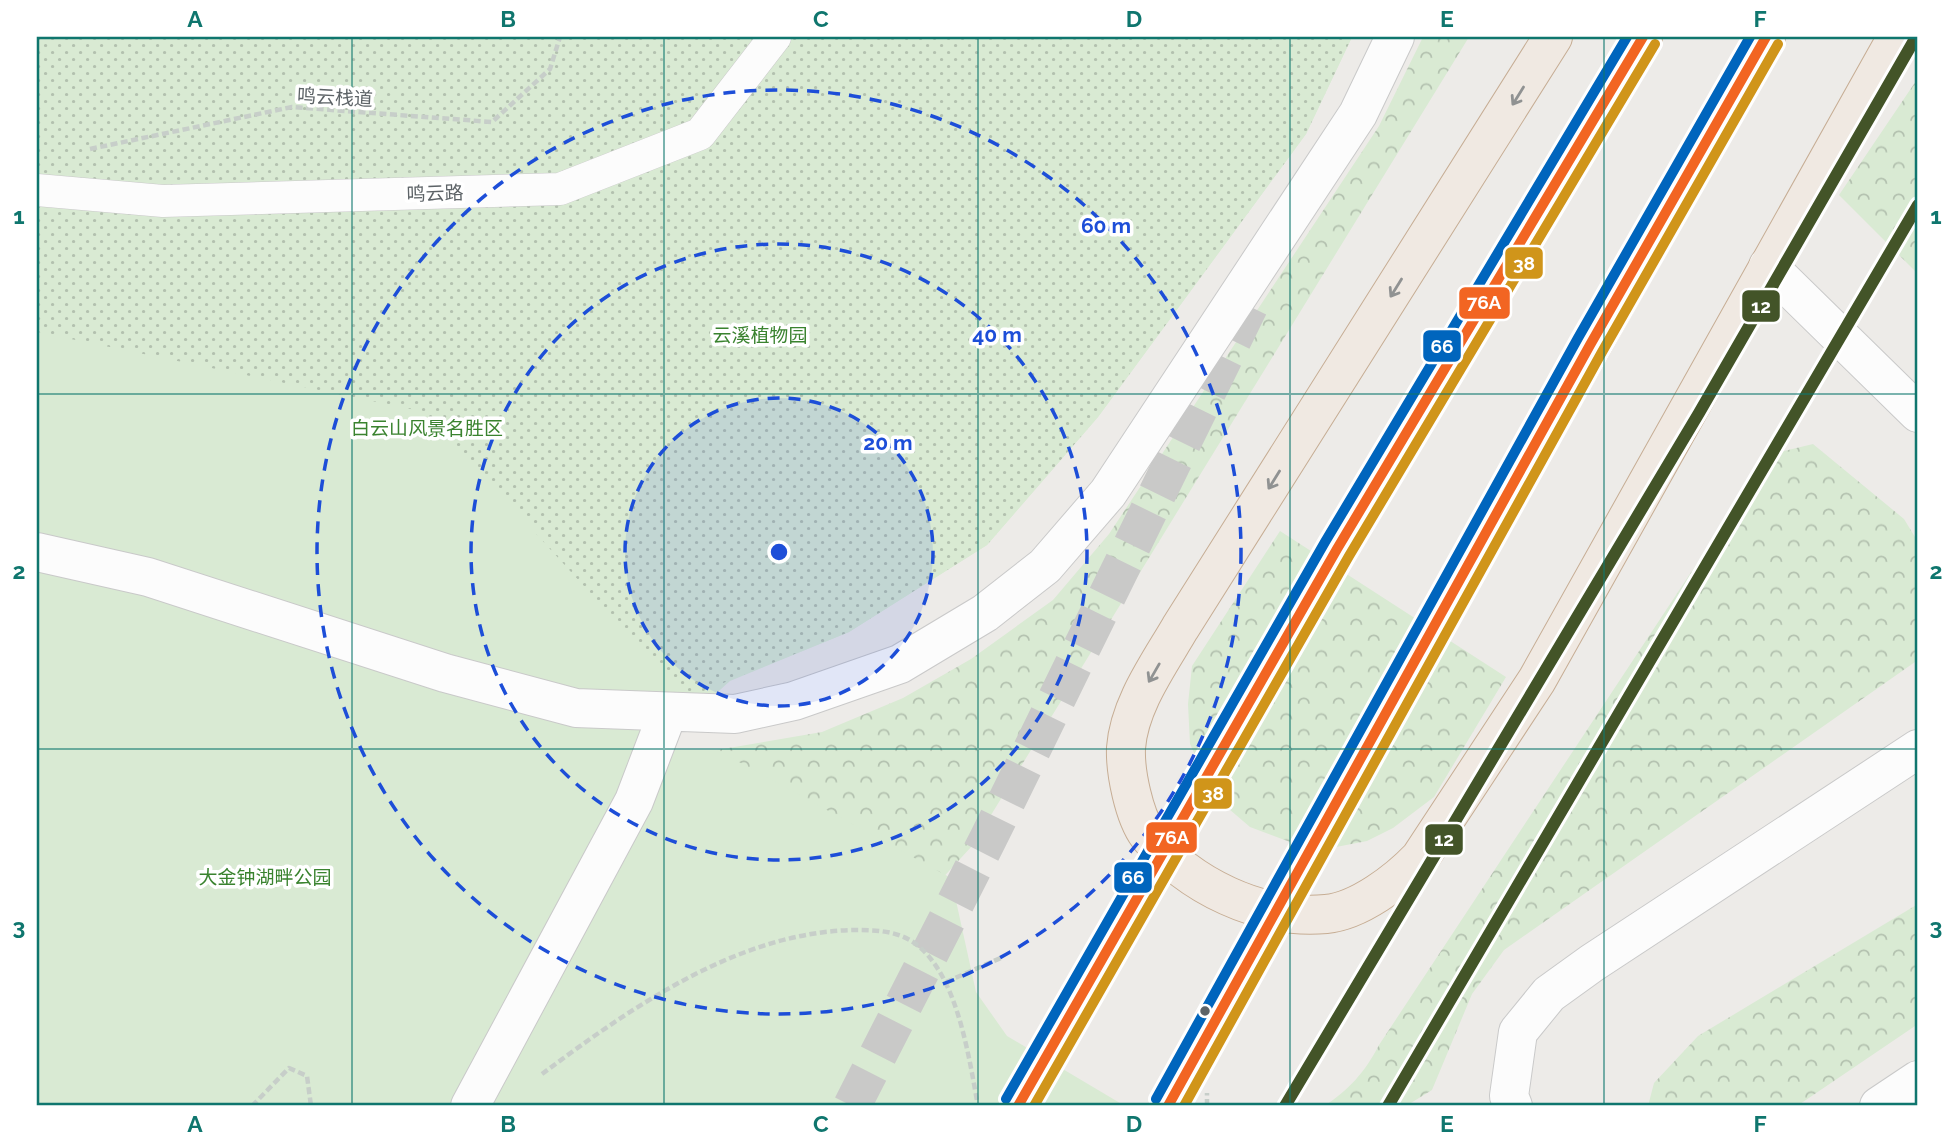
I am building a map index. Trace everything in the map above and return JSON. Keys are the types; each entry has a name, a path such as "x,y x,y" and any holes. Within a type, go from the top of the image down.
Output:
{"highway":[{"path":"1553,37 1180,628 1140,698 1126,747 1128,782 1147,833 1183,869 1221,893 1262,910 1328,914 1371,897 1399,880 1420,858 1537,680 1897,37"},
{"path":"1337,549 1643,37"},
{"path":"1439,616 1766,37"}],"street":[{"path":"37,552 148,577 445,673 576,708 735,714 793,701 900,664 985,613 1045,566 1115,482 1358,114 1395,37"},
{"path":"1768,266 1918,413"},
{"path":"470,1106 634,801 668,712"},
{"path":"1513,1106 1509,1096 1518,1032 1549,994 1918,749"},
{"path":"1879,1106 1918,1080"}],"lane":[{"name":"鸣云路","path":"39,190 163,201 561,189 700,134 775,37"}],"path":[{"name":"鸣云栈道","path":"39,190 92,148 292,107 492,122 550,69 560,37"},
{"path":"532,1082 683,980 790,938 840,930 884,930 917,945 946,982 964,1032 978,1106"},
{"path":"946,982 1003,957"},
{"path":"252,1106 289,1068 307,1076 311,1106"},
{"path":"1207,1093 1207,1106"}],"green space":[{"name":"白云山风景名胜区","path":"37,37 1352,37 1306,134 1098,417 987,545 849,632 730,681 653,750 717,750 951,878 976,992 1007,1036 1125,1106 37,1106"},
{"name":"云溪植物园","path":"37,37 1352,37 1306,134 1098,417 987,545 849,632 686,698 425,412 37,332"},
{"path":"1423,37 1469,37 972,846 938,883 701,777 717,750 822,732 903,698 971,659 1053,600 1109,534 1379,126"},
{"path":"1918,78 1918,274 1839,195"},
{"path":"1813,444 1904,519 1918,542 1918,656 1915,662 1504,950 1472,994 1432,1090 1406,1106 1324,1106 1349,1087 1368,1064 1744,492 1780,452"},
{"path":"1280,531 1506,677 1434,797 1393,828 1367,841 1336,847 1298,845 1250,827 1222,803 1190,744 1188,704 1192,666"},
{"path":"1918,904 1918,1024 1797,1106 1648,1106 1654,1083 1698,1036"}],"tunnel":[{"path":"852,1106 989,837 1257,290"},
{"path":"1018,1106 1337,549"},
{"path":"1168,1106 1439,616"}],"transit line":[{"name":"66","path":"1006,1099 1325,542 1627,37"},
{"name":"76A","path":"1018,1106 1337,549 1643,37"},
{"name":"66","path":"1156,1099 1578,338 1750,37"},
{"name":"76A","path":"1168,1106 1590,345 1766,37"},
{"name":"12","path":"1285,1106 1699,413 1916,37"},
{"name":"38","path":"1034,1106 1349,556 1655,44"},
{"name":"38","path":"1184,1106 1602,352 1778,44"},
{"name":"12","path":"1388,1106 1918,205"}],"park label":[{"name":"大金钟湖畔公园","path":"265,877"}]}
